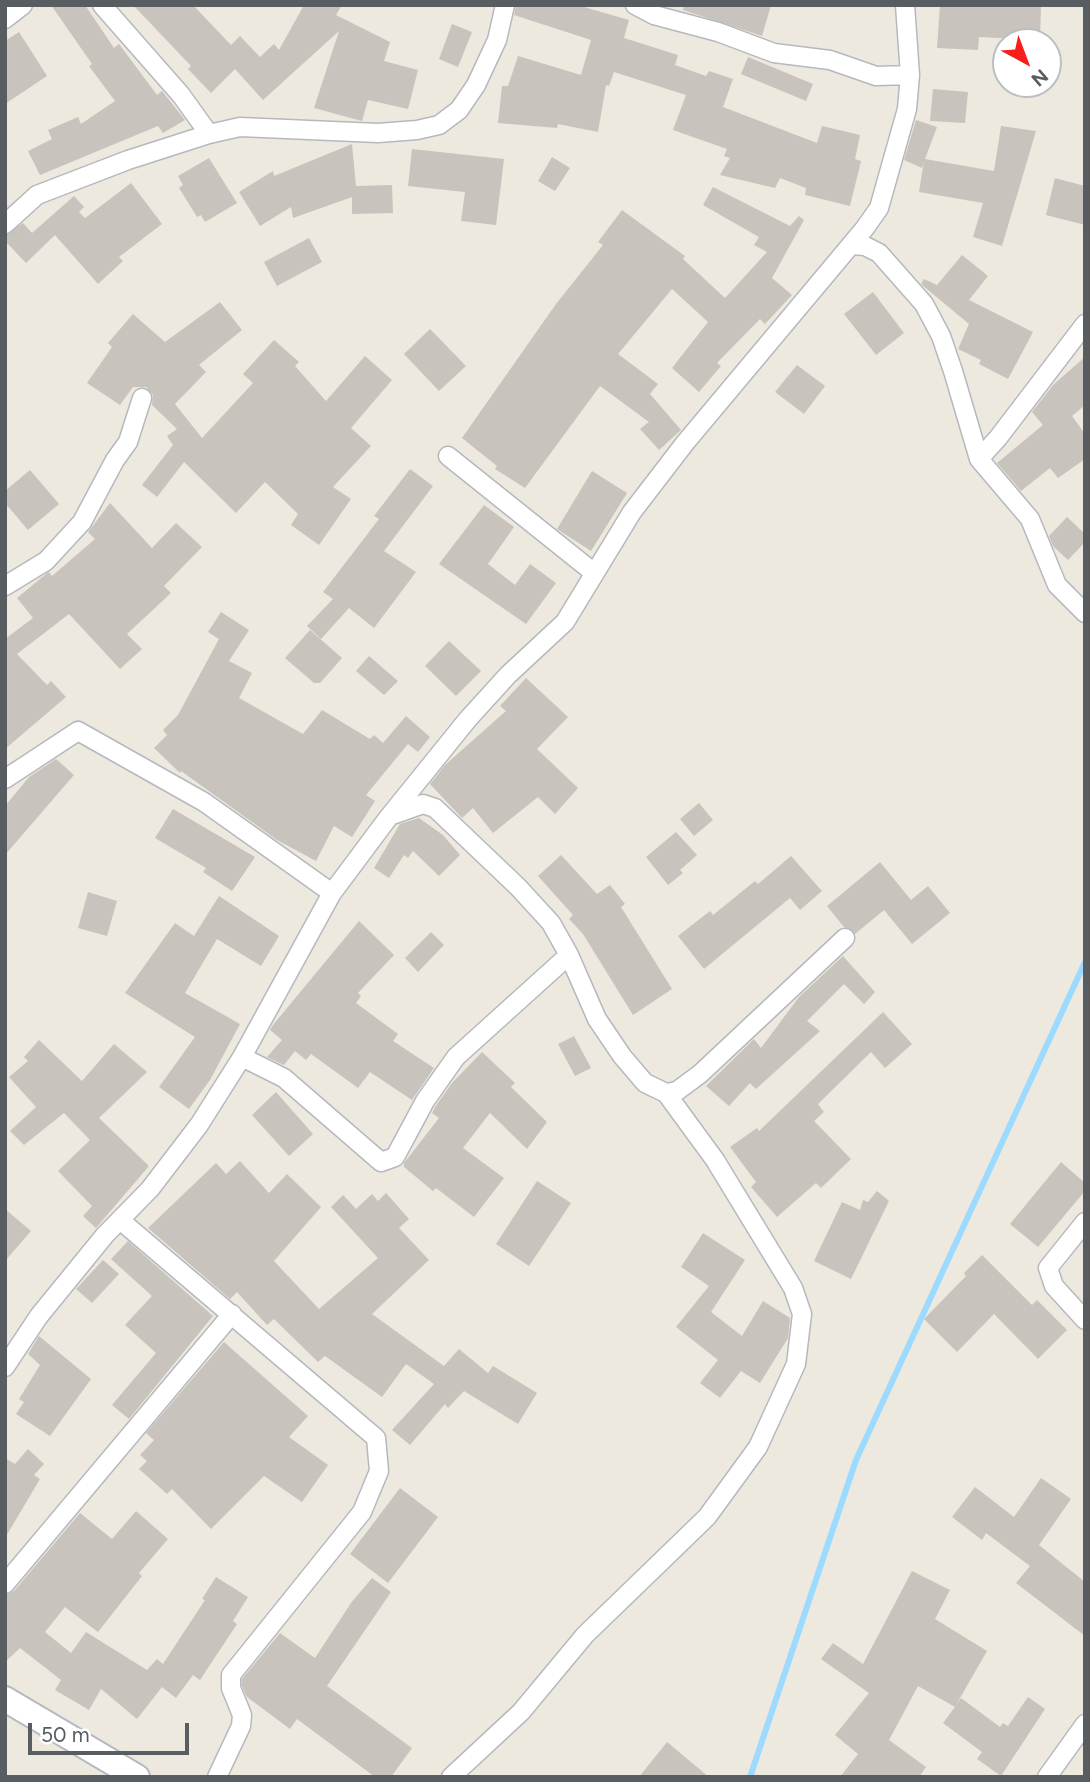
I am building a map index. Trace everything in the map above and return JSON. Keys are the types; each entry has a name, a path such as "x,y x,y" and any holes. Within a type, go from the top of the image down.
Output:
{"main road":[{"path":"5,1699 137,1777"}],"street":[{"path":"5,19 23,5"},
{"path":"102,5 181,95 209,134"},
{"path":"5,224 37,195 128,160 209,134 240,127 378,133 417,130 439,124 459,110 476,85 497,40 505,5"},
{"path":"635,5 654,15 718,32 774,53 830,60 876,76 910,75"},
{"path":"5,1367 39,1316 120,1220 150,1189 199,1125 242,1057 332,893 388,818 468,719 508,675 565,622 632,512 685,443 879,208 907,109 910,75 905,5"},
{"path":"851,245 865,246 879,253 924,304 941,336 979,458 1030,519 1057,585 1085,613"},
{"path":"979,458 998,438 1085,324"},
{"path":"5,586 46,561 82,522 132,435 142,398"},
{"path":"448,456 593,572"},
{"path":"5,779 78,732 204,802 332,893"},
{"path":"388,818 411,806 423,804 442,813 551,923 569,955 597,1019 622,1056 645,1083 666,1093 715,1160 793,1288 802,1314 796,1364 758,1447 707,1517 585,1635 521,1712 451,1777"},
{"path":"666,1093 677,1091 700,1074 845,938"},
{"path":"242,1057 284,1078 381,1162 395,1157 425,1101 456,1057 569,955"},
{"path":"120,1220 376,1438 379,1471 362,1512 231,1675 230,1682 242,1715 241,1726 217,1777"},
{"path":"1085,1222 1048,1268 1054,1286 1085,1320"},
{"path":"5,1584 232,1314"},
{"path":"1047,1777 1077,1748 1085,1724"}],"building":[{"path":"51,5 85,5 114,48 119,44 157,95 162,91 185,120 163,133 158,126 40,175 28,151 52,139 48,130 78,117 81,124 115,101 89,66 92,64"},
{"path":"133,5 193,5 231,45 240,36 260,57 274,44 279,50 304,5 342,5 336,15 390,42 384,61 418,70 408,109 368,100 362,121 314,108 339,31 263,100 235,69 211,93 188,69 191,66"},
{"path":"516,5 577,5 629,20 624,38 678,55 675,65 706,76 709,71 733,79 723,107 817,143 822,126 860,135 855,159 861,161 850,206 805,195 806,188 780,178 775,188 720,175 730,158 724,156 727,149 673,130 686,95 614,72 609,86 606,85 598,132 558,124 557,128 498,123 502,86 508,86 518,56 581,75 591,40 514,15"},
{"path":"684,5 771,5 762,36 683,10"},
{"path":"940,5 1041,5 1040,28 992,28 992,38 979,37 978,50 937,48"},
{"path":"452,24 472,32 458,67 439,59"},
{"path":"19,32 47,76 5,104 5,41"},
{"path":"748,57 813,84 806,101 741,74"},
{"path":"933,89 968,92 965,123 930,121"},
{"path":"916,120 937,127 925,159 994,171 1001,126 1036,131 1002,246 973,237 983,203 919,192 924,160 922,168 904,160"},
{"path":"352,144 356,186 392,185 393,213 352,214 352,197 293,218 291,207 260,226 239,192 273,171 274,176"},
{"path":"412,149 504,159 496,225 461,221 465,192 408,186"},
{"path":"552,157 570,168 555,191 538,181"},
{"path":"209,158 237,203 205,222 201,215 197,217 179,188 183,185 178,176"},
{"path":"1055,178 1085,186 1085,225 1046,215"},
{"path":"131,183 162,224 119,257 123,261 98,284 55,235 26,263 5,241 5,235 23,223 32,233 74,196 84,207 79,212 85,218"},
{"path":"713,187 790,226 799,216 804,220 772,278 792,295 765,324 760,319 717,363 721,366 699,392 672,368 708,322 672,289 618,354 658,384 650,394 681,430 659,450 640,429 649,422 600,386 525,488 495,469 497,466 462,438 556,304 603,245 598,242 622,210 685,256 683,259 725,298 767,252 754,245 759,237 703,205"},
{"path":"309,238 322,262 277,286 264,262"},
{"path":"962,255 988,276 969,300 1033,332 1008,379 979,364 981,360 958,349 969,324 921,284 924,279 937,285"},
{"path":"873,292 904,333 876,355 844,314"},
{"path":"220,302 242,330 199,365 206,372 175,404 202,438 253,383 243,374 274,340 299,362 295,366 326,401 365,356 392,380 351,428 371,446 333,487 351,499 319,545 291,525 298,514 265,482 236,513 184,462 157,497 142,485 173,445 167,436 177,429 152,405 153,395 146,387 133,387 120,405 87,383 112,347 108,343 133,314 165,342"},
{"path":"430,329 466,366 439,391 404,354"},
{"path":"1085,357 1085,405 1072,416 1085,434 1085,459 1058,478 1050,468 1021,491 997,463 1043,425 1032,412 1054,384"},
{"path":"797,365 825,386 804,414 775,392"},
{"path":"410,469 433,486 384,551 416,572 374,628 349,608 321,639 307,626 333,599 323,592 379,519 374,516"},
{"path":"30,470 59,504 28,530 5,503 5,491"},
{"path":"592,471 627,493 591,551 557,529"},
{"path":"110,503 152,548 176,523 202,547 164,586 171,593 127,634 142,649 120,669 69,614 17,654 47,685 51,681 66,697 5,749 5,639 33,618 17,598 49,572 52,576 95,539 88,532"},
{"path":"484,505 514,527 488,564 515,585 530,564 556,583 526,624 439,564"},
{"path":"1067,517 1085,534 1085,542 1068,560 1053,546 1049,536"},
{"path":"221,612 249,630 229,661 252,673 239,698 303,734 322,710 370,739 374,735 383,743 406,716 430,737 418,752 408,744 366,795 375,801 352,837 334,826 316,861 277,840 181,771 180,773 154,748 167,735 163,730 178,715 219,639 208,632"},
{"path":"310,630 342,658 320,683 314,683 285,658"},
{"path":"449,641 481,671 456,696 425,666"},
{"path":"369,656 398,681 384,695 356,671"},
{"path":"526,678 568,717 537,749 578,788 555,814 538,797 493,833 473,808 462,818 430,784 445,765 506,711 500,706"},
{"path":"56,759 74,775 5,855 5,806 29,777"},
{"path":"699,803 713,820 694,836 680,819"},
{"path":"173,809 255,857 232,891 203,872 206,868 155,838"},
{"path":"419,818 443,835 460,855 439,876 413,851 408,858 404,855 389,878 374,868 400,824"},
{"path":"676,832 697,855 680,870 683,873 668,885 646,857"},
{"path":"561,855 597,894 610,885 625,904 621,907 672,989 633,1015 583,934 569,919 573,915 538,876"},
{"path":"791,856 822,891 800,910 790,898 704,969 678,936 710,911 713,915 755,881 758,884"},
{"path":"880,862 911,900 928,886 950,913 912,944 884,910 855,934 844,927 827,906"},
{"path":"88,892 117,901 107,936 78,928"},
{"path":"219,896 279,936 261,966 217,939 185,993 240,1024 210,1080 189,1109 159,1087 195,1037 125,993 175,923 194,936"},
{"path":"359,921 394,955 358,993 361,996 356,1003 398,1034 393,1041 434,1068 412,1100 370,1072 358,1088 311,1054 306,1060 295,1051 284,1065 267,1057 282,1040 270,1030 273,1025"},
{"path":"431,932 444,945 418,972 405,958"},
{"path":"843,956 875,992 864,1004 844,984 807,1021 820,1031 756,1089 750,1083 729,1106 706,1086 754,1039 761,1048 799,997"},
{"path":"883,1012 912,1044 885,1068 871,1052 818,1104 824,1112 814,1121 851,1159 821,1188 816,1183 777,1217 751,1187 756,1182 730,1147 757,1128 759,1131"},
{"path":"574,1036 591,1068 575,1076 558,1044"},
{"path":"39,1040 82,1081 114,1044 147,1072 99,1118 149,1166 96,1228 83,1216 92,1206 58,1171 90,1140 64,1113 24,1145 10,1131 36,1107 9,1077 28,1061 24,1057"},
{"path":"482,1052 515,1083 511,1087 547,1122 527,1149 490,1113 463,1148 504,1178 474,1217 436,1188 433,1191 404,1167 404,1163 439,1118 432,1113 435,1107 452,1083"},
{"path":"276,1092 313,1134 289,1156 252,1115"},
{"path":"240,1161 269,1193 287,1174 321,1207 274,1261 319,1309 378,1258 331,1207 343,1195 356,1209 372,1194 378,1201 386,1193 409,1219 399,1228 429,1260 372,1314 444,1366 459,1349 488,1373 493,1366 537,1393 518,1424 464,1391 448,1408 445,1404 410,1445 392,1430 434,1384 406,1364 382,1397 325,1356 318,1362 274,1319 267,1325 237,1292 230,1299 148,1228 216,1163 226,1174"},
{"path":"1061,1162 1085,1183 1085,1191 1038,1247 1010,1224"},
{"path":"537,1181 571,1203 529,1266 496,1244"},
{"path":"877,1191 889,1201 851,1279 814,1261 842,1202 860,1210 863,1200 868,1202"},
{"path":"5,1209 31,1231 5,1261"},
{"path":"703,1233 745,1260 711,1312 742,1336 763,1301 790,1318 788,1338 760,1383 741,1371 720,1398 700,1383 718,1360 676,1327 709,1286 681,1267"},
{"path":"128,1241 213,1316 129,1419 112,1405 156,1353 125,1325 152,1296 111,1259"},
{"path":"982,1255 1032,1305 1037,1300 1067,1330 1038,1359 994,1314 957,1352 924,1319 966,1276 964,1273"},
{"path":"103,1260 119,1274 92,1303 76,1289"},
{"path":"39,1336 91,1379 50,1436 16,1414 24,1402 19,1399 40,1365 28,1354"},
{"path":"224,1342 308,1416 289,1437 328,1465 302,1502 264,1476 211,1529 172,1489 167,1494 139,1469 147,1461 140,1455 154,1440 146,1433"},
{"path":"28,1449 44,1464 34,1475 40,1479 5,1538 5,1458 15,1464"},
{"path":"1041,1478 1071,1499 1039,1545 1085,1582 1085,1636 1016,1583 1030,1566 986,1533 982,1540 952,1517 975,1487 1014,1517"},
{"path":"400,1488 438,1517 388,1583 350,1554"},
{"path":"136,1511 168,1539 139,1573 142,1576 98,1632 65,1607 45,1632 71,1653 86,1632 147,1670 157,1659 163,1664 205,1600 202,1599 216,1577 248,1597 233,1621 237,1624 200,1680 193,1675 176,1698 162,1687 137,1719 101,1689 89,1710 55,1690 61,1680 20,1648 5,1662 5,1595 14,1591 80,1513 112,1539"},
{"path":"912,1571 950,1590 935,1619 987,1651 956,1705 961,1698 1000,1727 1003,1723 1008,1726 1028,1697 1045,1709 1001,1776 977,1759 982,1752 943,1723 955,1707 918,1686 889,1740 926,1767 919,1777 840,1777 858,1754 835,1735 869,1693 821,1659 833,1643 863,1664"},
{"path":"372,1578 391,1592 327,1686 412,1748 391,1777 375,1777 297,1719 290,1729 247,1697 242,1686 242,1679 280,1633 315,1658 351,1603"},
{"path":"667,1742 709,1777 639,1777"}],"waterway":[{"path":"750,1777 856,1460 1085,962"}]}
